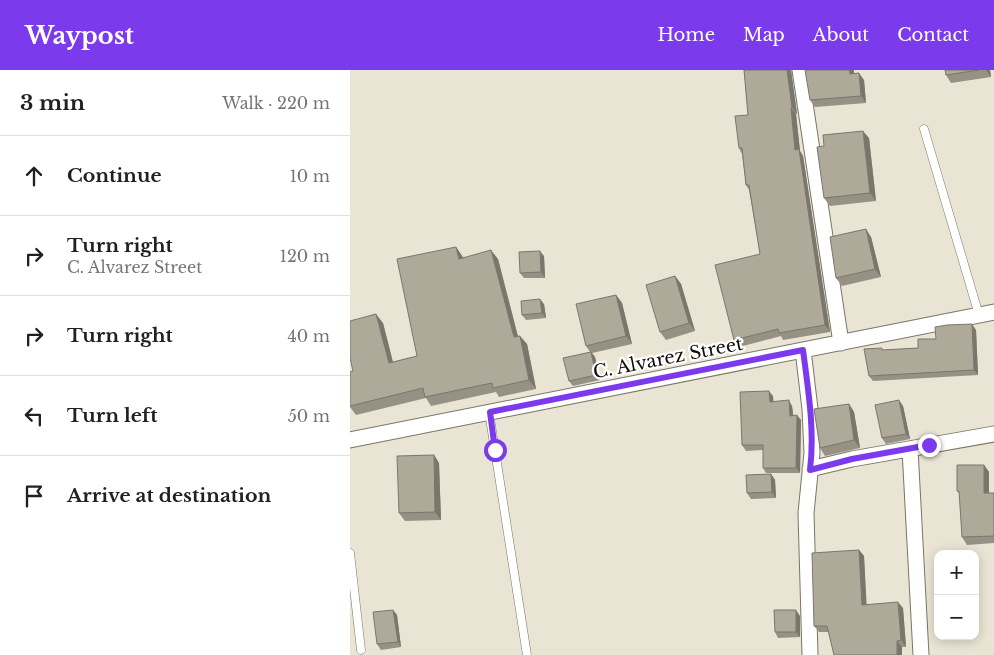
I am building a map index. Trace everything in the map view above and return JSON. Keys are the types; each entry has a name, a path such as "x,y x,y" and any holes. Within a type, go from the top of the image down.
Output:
{"street":[{"path":"800,70 841,343"},
{"name":"C. Alvarez Street","path":"350,440 994,312"},
{"path":"803,350 810,409 812,454 806,513 810,655"},
{"path":"810,470 852,459 994,434"},
{"path":"910,449 921,655"}],"lane":[{"path":"924,129 978,315"},
{"path":"490,412 527,655"},
{"path":"350,553 361,650"}],"building":[{"path":"744,70 787,70 795,150 799,149 825,325 779,333 778,329 734,340 715,265 760,254 749,185 746,185 742,148 739,148 735,116 748,115"},
{"path":"805,70 849,70 850,74 859,73 861,96 810,100"},
{"path":"945,70 979,70 946,75"},
{"path":"863,131 870,193 824,198 817,147 824,146 823,135"},
{"path":"866,229 875,269 836,278 830,237"},
{"path":"456,247 459,259 491,250 514,337 520,336 529,380 493,388 492,383 425,397 423,388 350,406 350,372 353,371 350,358 350,321 376,314 389,363 417,356 397,259"},
{"path":"540,251 541,272 520,273 519,252"},
{"path":"675,276 689,323 660,332 646,285"},
{"path":"616,295 626,336 586,346 576,304"},
{"path":"540,299 542,313 522,315 521,301"},
{"path":"972,324 974,370 869,376 864,349 918,348 918,339 936,339 935,327"},
{"path":"591,352 596,375 569,381 563,358"},
{"path":"769,391 770,402 789,400 790,416 797,415 796,468 763,468 763,445 742,445 740,392"},
{"path":"899,400 906,434 882,438 875,405"},
{"path":"849,404 854,440 820,448 814,409"},
{"path":"434,455 435,512 399,513 397,456"},
{"path":"957,465 984,465 984,493 994,493 994,536 962,537 959,491 957,491"},
{"path":"771,474 772,492 747,493 746,475"},
{"path":"859,550 862,605 898,602 901,640 897,641 897,655 834,655 827,626 814,626 812,553"},
{"path":"393,610 398,642 377,644 373,612"},
{"path":"774,610 796,610 796,632 775,632"}],"route":[{"path":"495,450 490,412 803,350 810,409 812,454 810,470 852,459 929,445"}]}
